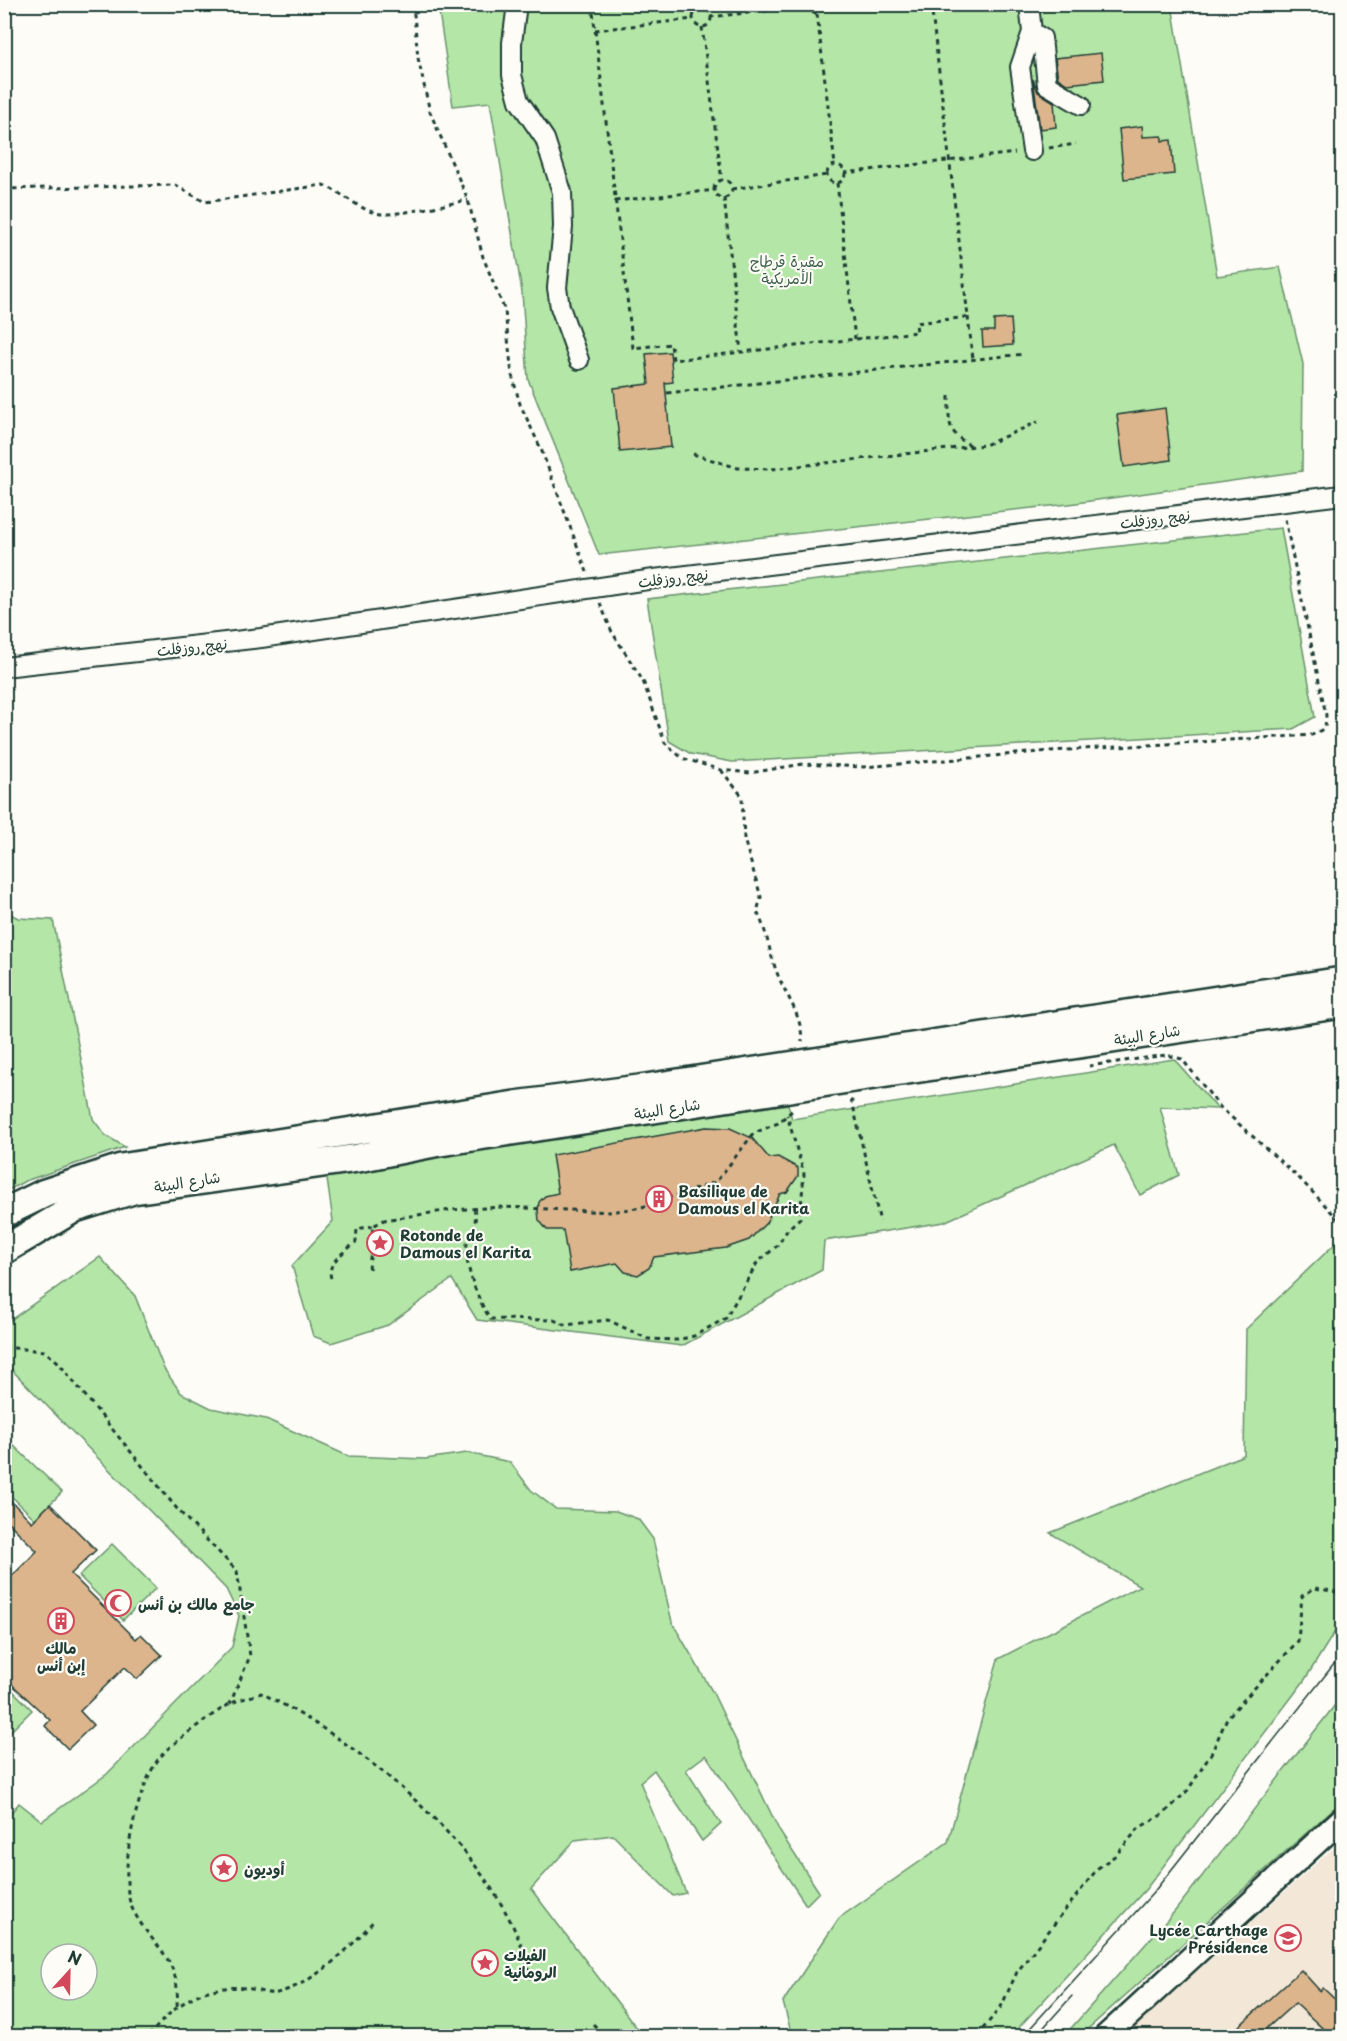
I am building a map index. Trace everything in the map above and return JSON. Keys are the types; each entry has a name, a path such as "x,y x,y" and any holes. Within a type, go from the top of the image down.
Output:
{"highway":[{"name":"شارع البيئة","path":"4,1213 45,1192 121,1168 515,1105 802,1064 1342,981"},
{"name":"شارع البيئة","path":"4,1250 75,1208 132,1190 358,1158 434,1143 838,1091 1342,1005"}],"main road":[{"path":"1106,2037 1342,1819"}],"street":[{"path":"517,4 512,43 512,75 519,101 548,147 562,192 563,227 557,288 560,307 579,360"},
{"path":"1029,4 1032,32 1020,67 1032,151"},
{"path":"1032,32 1042,38 1047,85 1081,105"},
{"name":"نهج روزفلت","path":"4,667 261,638 594,588 1342,495"}],"path":[{"path":"413,4 418,58 430,112 468,200 483,257 505,310 512,375 520,404 541,449 612,632 643,681 665,743 682,758 721,770 750,773 803,764 864,767 1028,753 1312,735 1325,728 1326,715 1281,502"},
{"path":"592,4 633,348 671,344 672,360 917,332 916,323 968,317"},
{"path":"817,14 822,10 824,4"},
{"path":"931,4 973,359"},
{"path":"710,17 807,5 810,12 817,14"},
{"path":"700,7 707,11 710,17 708,24 702,27 696,25 693,19 694,13 700,7"},
{"path":"817,14 835,165"},
{"path":"595,30 693,19"},
{"path":"702,27 722,181"},
{"path":"844,173 950,162 1076,144"},
{"path":"835,165 841,167 844,173 843,180 837,183 830,181 827,176 829,169 835,165"},
{"path":"732,189 827,176"},
{"path":"722,181 729,183 732,189 730,195 724,198 718,196 715,190 716,184 722,181"},
{"path":"837,183 855,339"},
{"path":"4,189 175,185 205,202 324,185 340,191 358,205 380,214 468,200"},
{"path":"615,201 715,190"},
{"path":"724,198 741,352"},
{"path":"667,393 1024,354"},
{"path":"949,396 949,426 960,440 973,446"},
{"path":"693,454 738,468 771,469 985,445 1038,422"},
{"path":"721,770 742,796 744,839 761,897 756,912 767,931 774,965 802,1024 802,1064"},
{"path":"1084,1067 1166,1055 1182,1059 1220,1107 1300,1179 1342,1223"},
{"path":"838,1091 852,1101 880,1222"},
{"path":"838,1091 852,1101"},
{"path":"331,1278 329,1272 333,1262 356,1242 357,1229 373,1226 384,1220 474,1208 503,1207 610,1212 642,1207 716,1182 754,1132 778,1123 796,1108"},
{"path":"474,1208 477,1222 466,1246 473,1286 483,1309 491,1319 554,1320 565,1325 608,1320 648,1339 677,1340 694,1336 726,1318 757,1263 778,1245 788,1229 800,1218 804,1174 787,1115"},
{"path":"369,1269 373,1226"},
{"path":"4,1347 44,1351 57,1361 178,1510 237,1571 250,1656 230,1704"},
{"path":"977,2037 1001,2007 1017,1972 1070,1902 1098,1868 1116,1855 1139,1828 1166,1813 1188,1790 1211,1754 1227,1718 1298,1641 1302,1596 1316,1588 1342,1593"},
{"path":"177,2006 178,1984 170,1962 132,1908 126,1881 129,1842 140,1800 160,1756 230,1704 261,1693 291,1708 340,1741 417,1802 473,1863 517,1931 527,1958 531,1979"},
{"path":"149,2037 177,2006 200,1993 224,1986 275,1994 293,1987 345,1953 375,1919"},
{"path":"593,2024 605,2037"}],"shaded area":[{"name":"Lycée Carthage Présidence","path":"1342,1840 1342,2036 1125,2036"}],"green space":[{"name":"مقبرة قرطاج الأمريكية","path":"438,5 1172,5 1217,276 1280,267 1303,364 1302,471 1069,504 599,555 528,379 522,292 490,102 453,106"},
{"path":"1281,528 1315,717 1293,729 732,762 691,754 669,741 647,599"},
{"path":"5,911 18,918 53,920 93,1119 105,1135 125,1147 25,1181 5,1192"},
{"path":"1174,1059 1218,1109 1160,1107 1179,1175 1140,1195 1114,1145 944,1222 824,1241 822,1270 682,1346 477,1320 452,1279 388,1325 331,1343 313,1336 292,1266 333,1221 326,1172 788,1104 792,1119"},
{"path":"1342,1237 1342,1620 1304,1681 1146,1889 1011,2036 792,2036 783,2002 839,1918 948,1842 998,1659 1140,1586 1050,1533 1244,1455 1246,1329"},
{"path":"100,1257 135,1296 164,1369 181,1393 211,1408 266,1419 348,1456 425,1459 467,1453 510,1462 531,1490 556,1509 616,1511 638,1519 653,1539 672,1622 712,1691 780,1832 819,1892 806,1905 706,1755 686,1770 721,1824 702,1841 654,1770 640,1782 686,1893 673,1896 613,1835 575,1840 531,1889 643,2036 5,2036 5,1820 19,1803 42,1821 107,1774 232,1647 239,1616 226,1589 5,1363 5,1324"},
{"path":"12,1444 62,1492 35,1519 5,1490 4,1452"},
{"path":"112,1544 156,1588 123,1620 79,1576"},
{"path":"5,1683 32,1710 5,1737"},
{"path":"1342,1696 1342,1801 1080,2036 1064,2036 1175,1911"}],"building":[{"path":"1101,53 1104,80 1067,84 1058,78 1055,58"},
{"path":"1033,79 1038,92 1054,102 1056,127 1040,129"},
{"path":"1142,126 1143,137 1162,136 1162,141 1171,140 1174,174 1124,179 1119,129"},
{"path":"1011,319 1013,345 983,347 982,331 994,331 994,320"},
{"path":"670,352 673,382 665,383 671,447 620,452 614,388 649,384 646,354"},
{"path":"1165,408 1171,460 1124,467 1117,415"},
{"name":"Basilique de Damous el Karita","path":"706,1127 730,1128 752,1138 769,1158 778,1157 798,1168 798,1176 787,1192 780,1194 766,1223 749,1240 726,1248 654,1257 649,1268 638,1275 625,1272 617,1263 570,1272 563,1230 547,1230 539,1220 539,1202 545,1196 558,1193 552,1155"},
{"name":"مالك إبن أنس","path":"4,1494 32,1522 50,1504 96,1550 71,1574 136,1639 141,1634 162,1655 137,1679 125,1667 80,1711 93,1725 68,1749 45,1726 50,1720 4,1677 4,1584 37,1551 4,1518"},
{"path":"1301,1970 1320,1991 1323,1988 1342,2006 1342,2037 1332,2037 1295,2003 1257,2037 1227,2037"}],"tram line":[{"path":"1023,2036 1153,1893 1342,1654"},
{"path":"1036,2036 1072,1996"}],"place":[{"name":"Basilique de Damous el Karita","path":"659,1199"},
{"name":"Rotonde de Damous el Karita","path":"380,1243"},
{"name":"جامع مالك بن أنس","path":"118,1603"},
{"name":"مالك إبن أنس","path":"61,1621"},
{"name":"أوديون","path":"224,1868"},
{"name":"Lycée Carthage Présidence","path":"1288,1938"},
{"name":"الفيلات الرومانية","path":"485,1963"}]}
